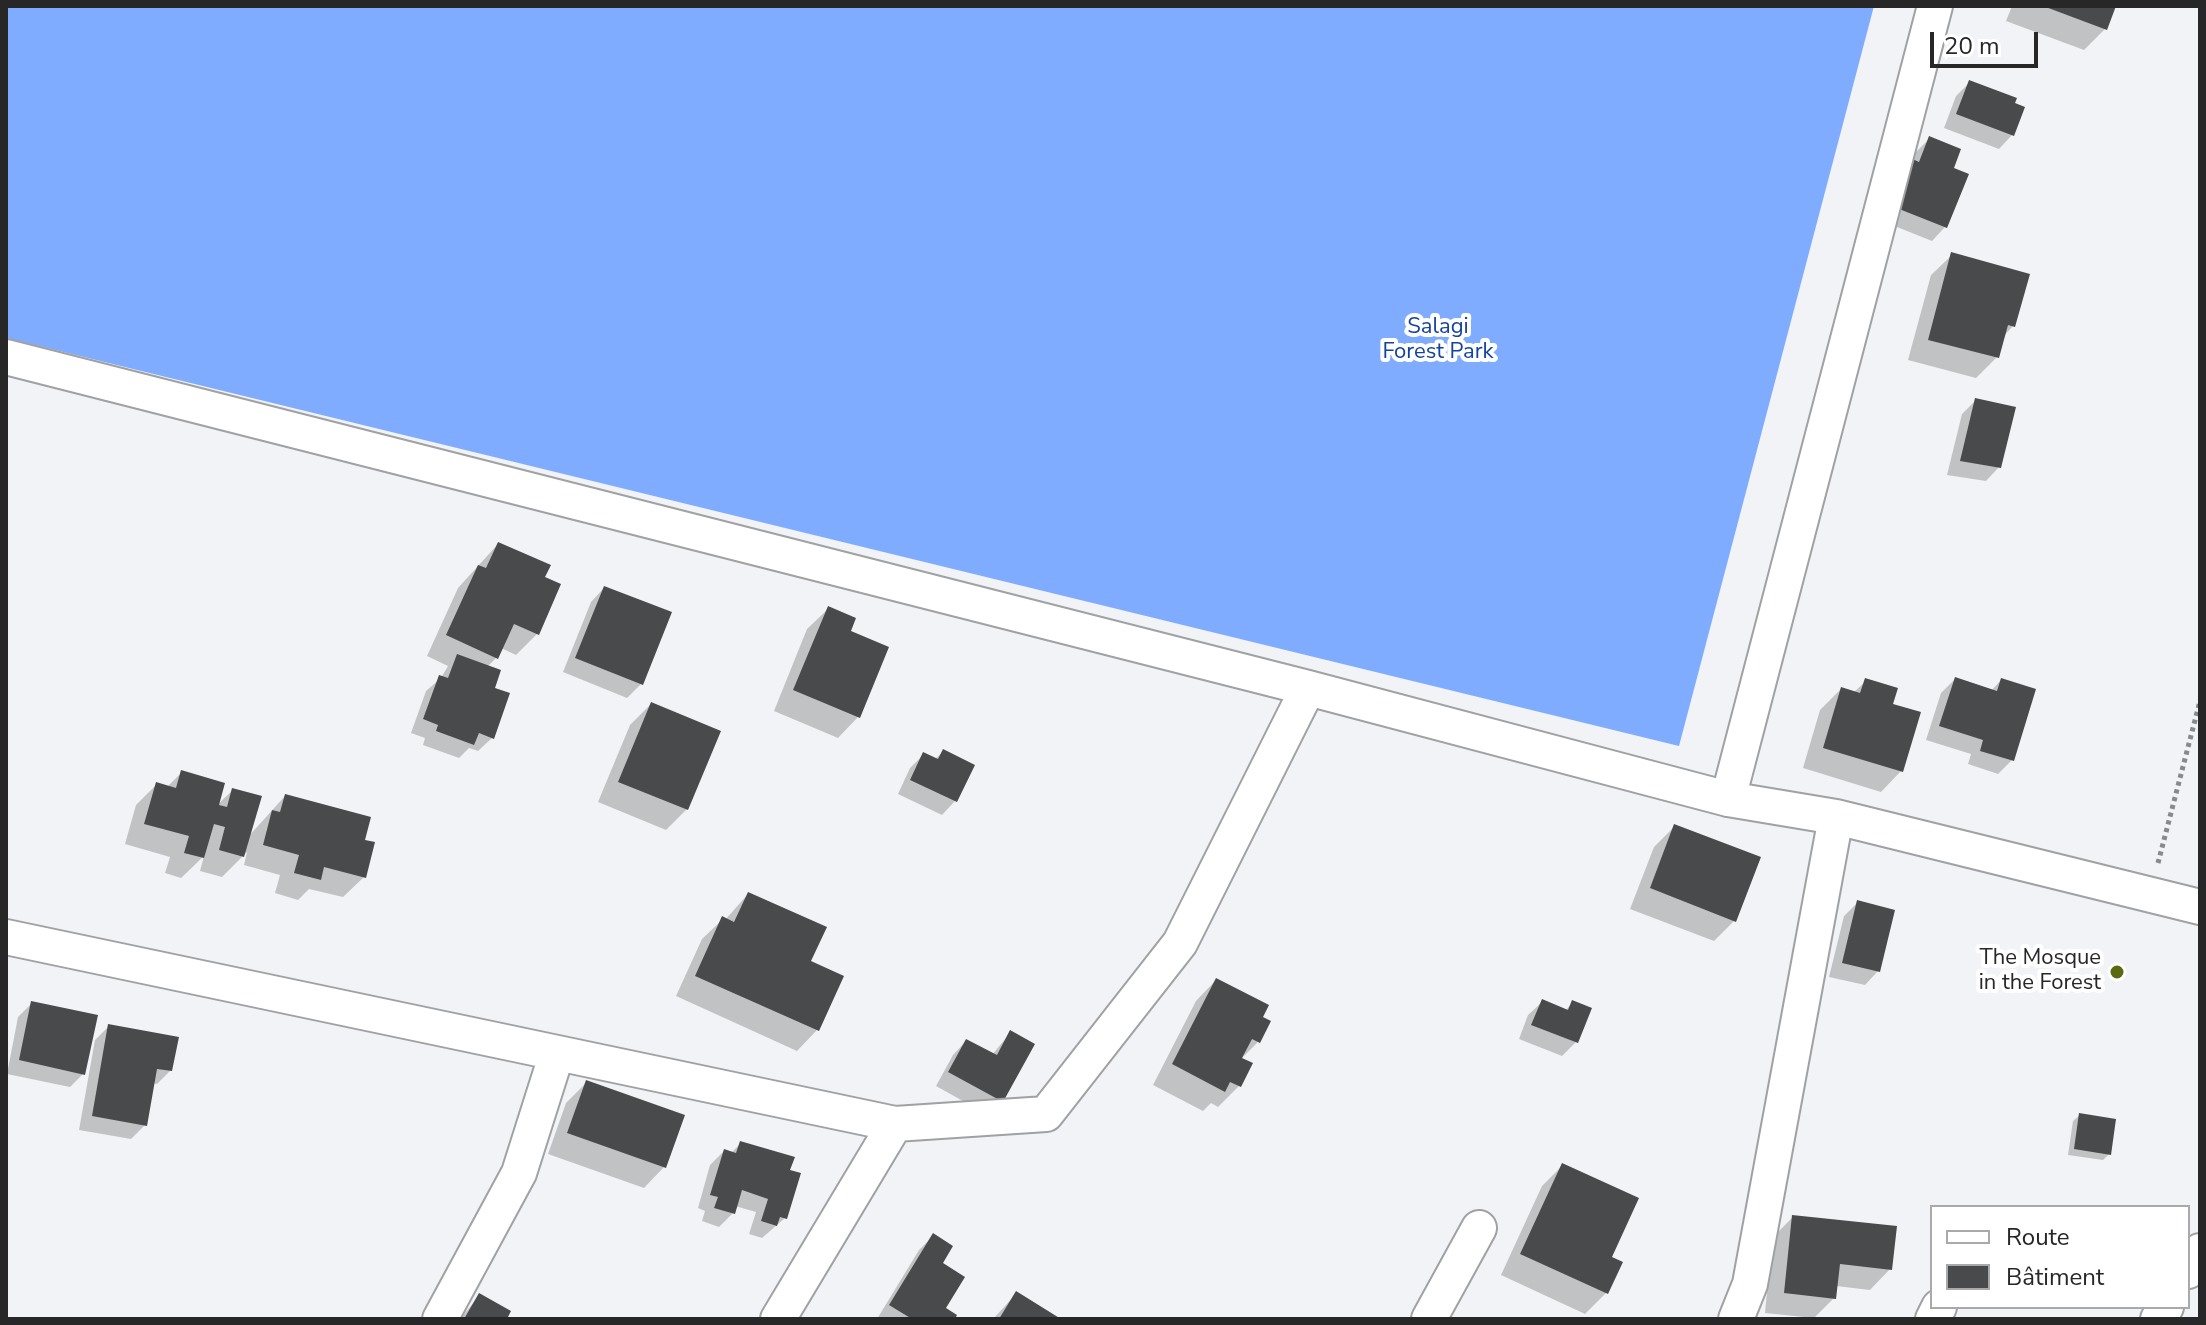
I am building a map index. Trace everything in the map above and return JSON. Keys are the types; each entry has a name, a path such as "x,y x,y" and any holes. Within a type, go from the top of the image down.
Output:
{"street":[{"path":"1728,799 1935,6"},
{"path":"6,357 1308,688 1728,799 1836,817 2200,907"},
{"path":"6,937 895,1124 1046,1114 1180,943 1308,688"},
{"path":"1736,1319 1750,1284 1836,817"},
{"path":"440,1319 519,1173 557,1053"},
{"path":"778,1319 895,1124"},
{"path":"1429,1319 1479,1228"}],"path":[{"path":"2150,896 2200,701"}],"green space":[{"name":"Salagi Forest Park","path":"6,6 1874,6 1679,746 6,338"}],"building":[{"path":"2043,6 2116,6 2107,30"},
{"path":"1969,80 2017,98 2015,103 2025,107 2014,136 1956,114"},
{"path":"1929,136 1961,149 1954,168 1969,174 1947,228 1884,203 1904,155 1919,162"},
{"path":"1951,252 2030,274 2015,327 2008,325 1999,358 1928,340"},
{"path":"1975,398 2016,407 2001,468 1960,461"},
{"path":"498,542 551,565 545,577 561,584 539,635 514,624 498,659 446,635 478,565 486,568"},
{"path":"604,586 672,612 643,685 575,658"},
{"path":"828,606 856,618 851,631 889,647 860,718 793,690"},
{"path":"457,654 501,670 495,688 510,693 494,739 479,733 474,745 436,731 438,725 423,719 439,675 448,678"},
{"path":"1955,677 1997,691 2001,678 2036,689 2014,761 1980,751 1983,740 1939,726"},
{"path":"1865,678 1898,688 1893,704 1921,712 1903,772 1823,748 1841,687 1860,693"},
{"path":"651,702 721,731 688,810 618,782"},
{"path":"943,749 975,765 957,802 910,780 923,752 938,759"},
{"path":"181,770 225,783 219,805 227,807 232,788 262,796 244,857 219,850 225,827 214,824 204,858 184,853 189,836 144,824 156,782 176,788"},
{"path":"285,794 371,817 365,840 375,842 366,878 324,867 321,880 294,873 299,855 263,845 272,810 280,812"},
{"path":"1674,824 1761,857 1736,922 1650,888"},
{"path":"748,892 827,927 811,961 844,976 819,1031 695,976 722,916 734,922"},
{"path":"1857,900 1895,910 1880,972 1842,963"},
{"path":"1216,978 1269,1005 1263,1017 1271,1021 1260,1043 1252,1039 1242,1058 1253,1063 1241,1087 1230,1082 1225,1092 1172,1064"},
{"path":"1542,999 1568,1010 1572,1000 1592,1008 1578,1043 1531,1025"},
{"path":"31,1001 98,1015 85,1075 19,1060"},
{"path":"108,1024 179,1037 172,1071 157,1069 147,1126 92,1116"},
{"path":"1010,1030 1035,1044 1003,1102 948,1072 966,1039 997,1055"},
{"path":"586,1080 685,1115 666,1168 567,1133"},
{"path":"2079,1113 2116,1119 2111,1155 2074,1149"},
{"path":"740,1141 795,1157 790,1170 801,1173 787,1219 780,1217 777,1226 761,1221 768,1199 742,1190 735,1214 714,1208 718,1197 710,1195 724,1149 736,1153"},
{"path":"1562,1163 1639,1198 1612,1257 1623,1262 1608,1294 1520,1254"},
{"path":"1792,1215 1897,1226 1892,1270 1840,1264 1836,1299 1784,1293"},
{"path":"933,1233 953,1246 943,1263 965,1277 946,1308 957,1315 955,1319 912,1319 889,1305"},
{"path":"1016,1291 1061,1319 999,1319"},
{"path":"479,1293 511,1311 507,1319 464,1319"}],"place":[{"name":"The Mosque in the Forest","path":"2117,972"}]}
